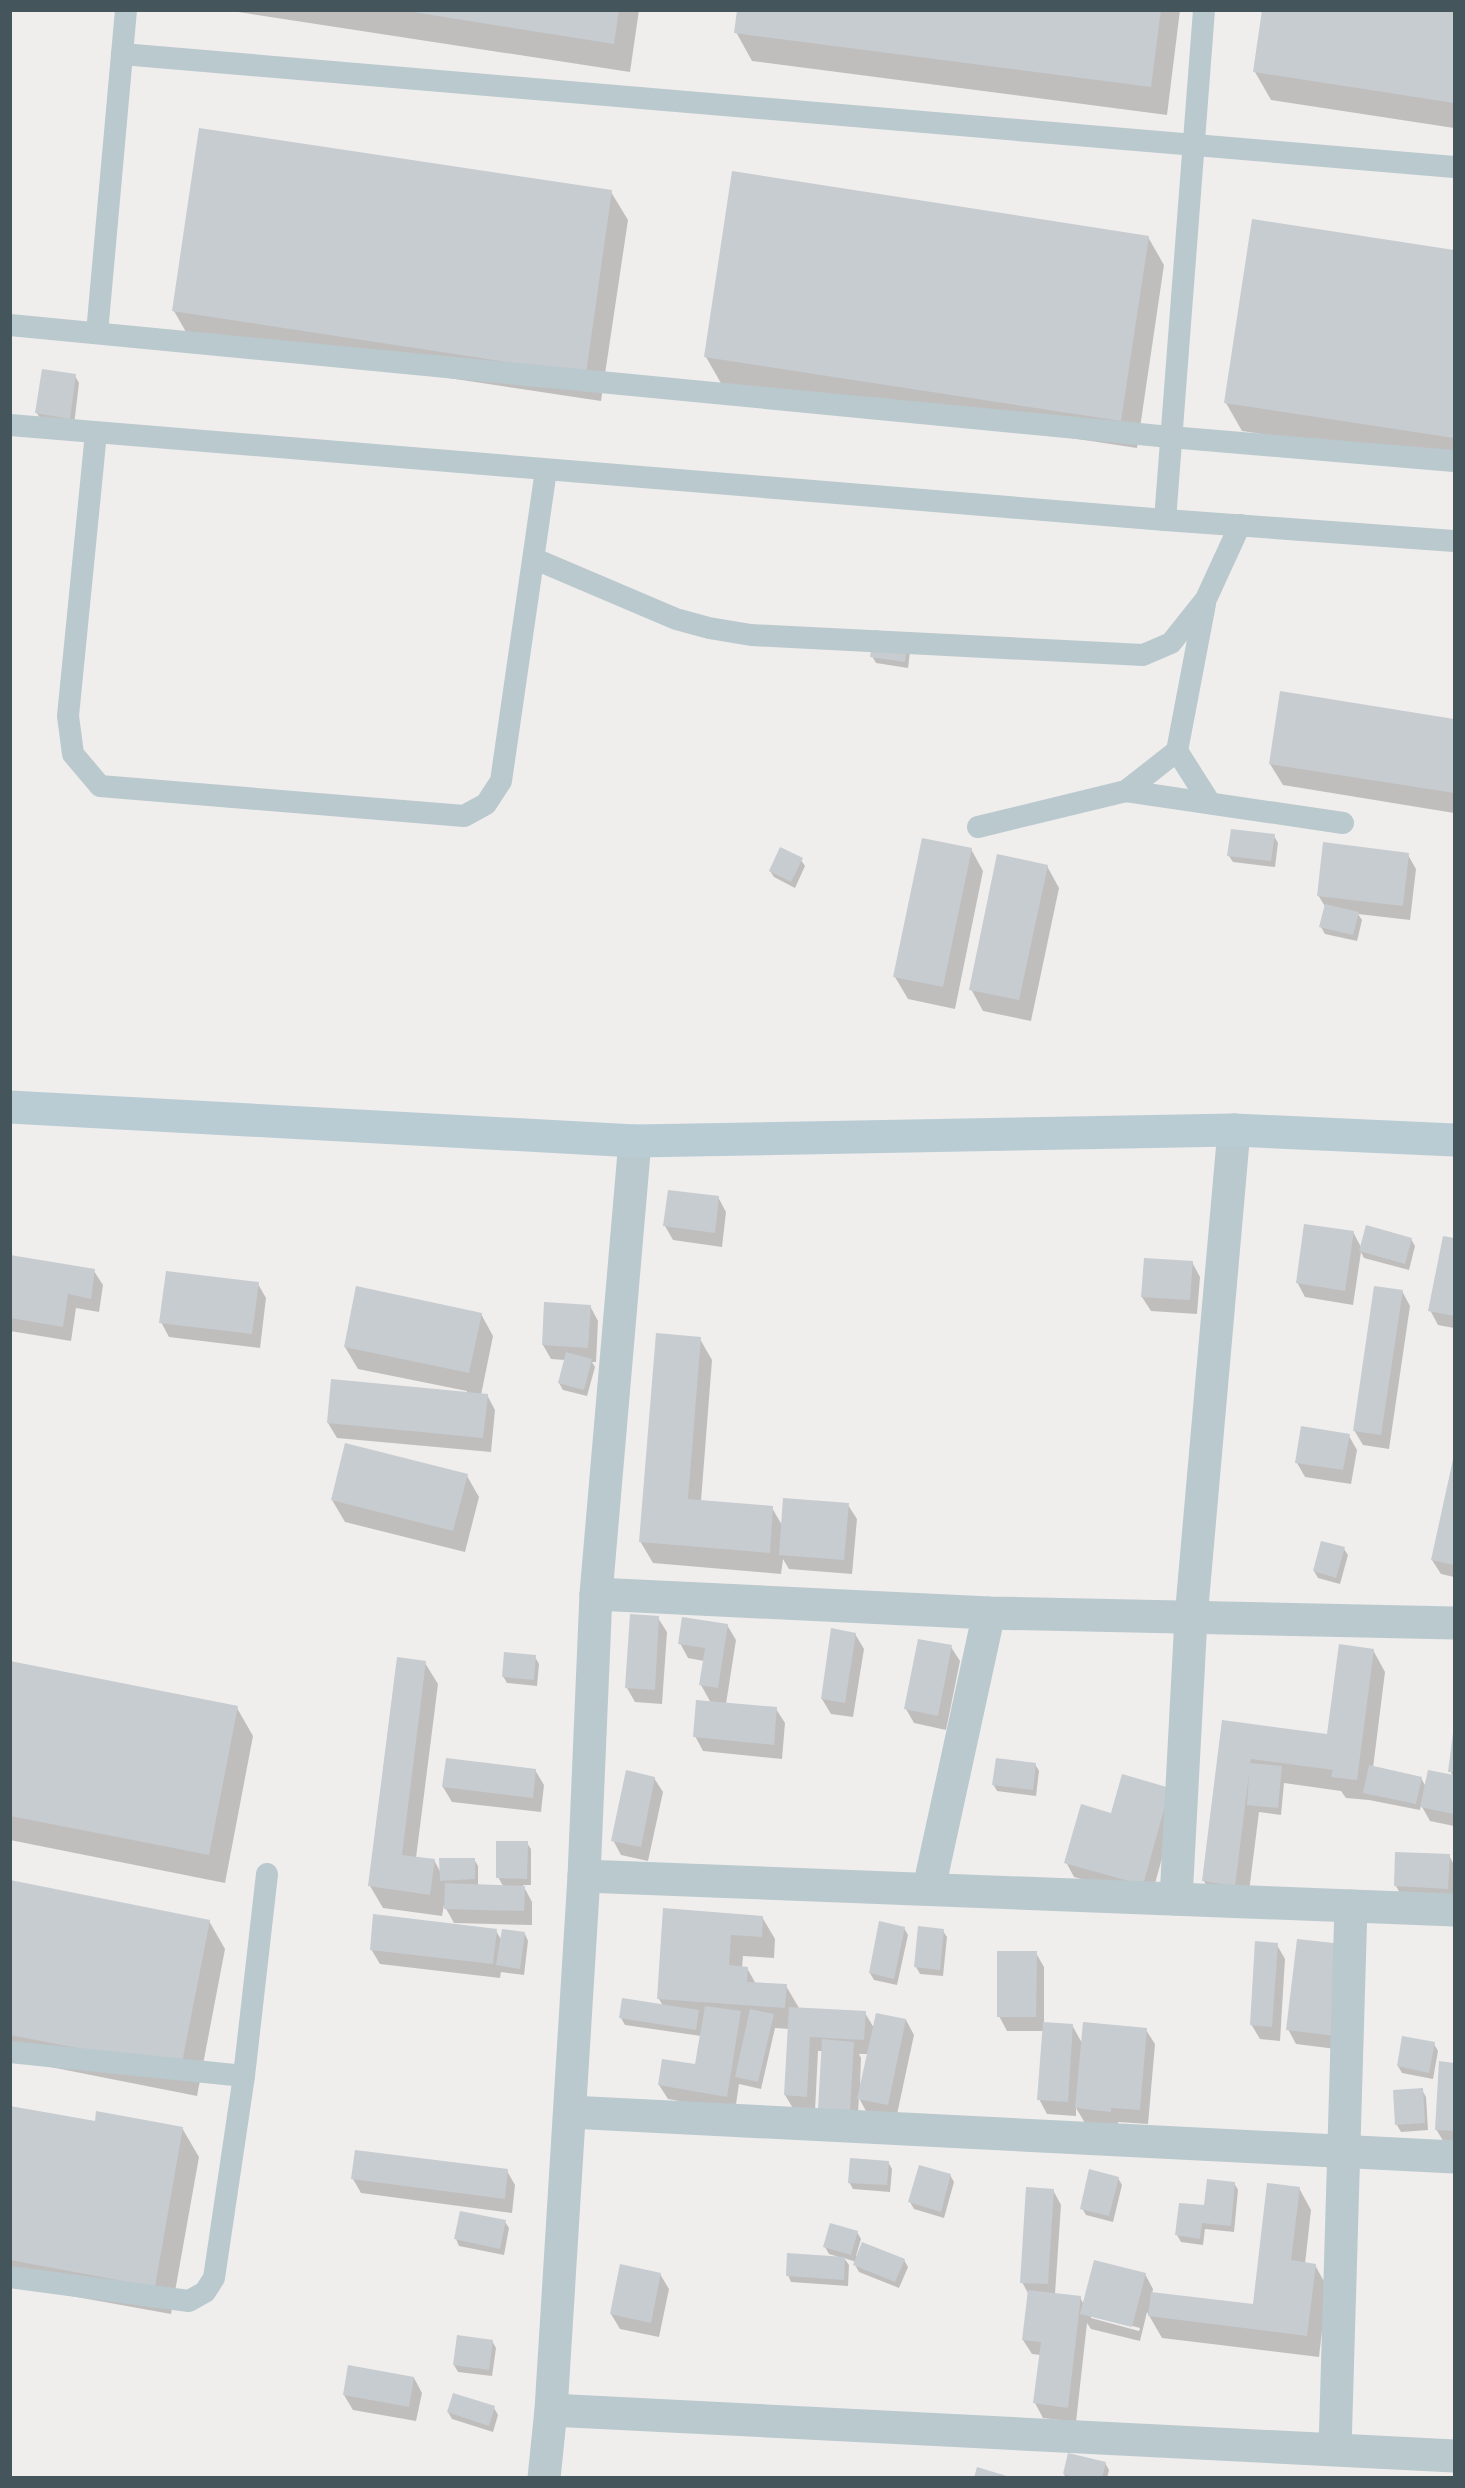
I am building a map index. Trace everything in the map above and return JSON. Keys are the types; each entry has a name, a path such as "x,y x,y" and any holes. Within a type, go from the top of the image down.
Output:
{"street":[{"path":"10,1107 635,1141 1234,1130 1455,1140"},
{"path":"1176,1899 1191,1618 1234,1130"},
{"path":"544,2478 551,2410 584,1876 596,1594 635,1141"},
{"path":"596,1594 989,1613 1455,1623"},
{"path":"929,1888 989,1613"},
{"path":"584,1876 1455,1910"},
{"path":"1335,2449 1351,1906"},
{"path":"570,2112 1455,2157"},
{"path":"551,2410 1455,2456"}],"lane":[{"path":"97,333 126,10"},
{"path":"1165,520 1204,10"},
{"path":"122,54 1455,167"},
{"path":"10,325 1170,437 1455,461"},
{"path":"10,426 1165,520 1455,541"},
{"path":"96,433 68,716 73,754 100,786 464,816 486,804 501,781 546,470"},
{"path":"534,559 676,619 709,628 751,635 1143,655 1171,644 1206,599 1240,525"},
{"path":"1126,791 1177,751 1206,599"},
{"path":"1177,751 1210,803"},
{"path":"978,827 1126,791 1343,823"},
{"path":"10,2277 189,2301 205,2292 214,2278 244,2076 267,1874"},
{"path":"10,2052 244,2076"}],"building":[{"path":"400,10 619,10 614,44"},
{"path":"737,10 1161,10 1151,87 734,33"},
{"path":"1262,10 1454,10 1454,103 1253,72"},
{"path":"199,128 612,190 586,374 172,311"},
{"path":"732,171 1149,236 1121,421 704,357"},
{"path":"1252,219 1454,250 1454,438 1224,403"},
{"path":"42,369 76,374 70,419 35,413"},
{"path":"874,630 908,635 905,662 870,657"},
{"path":"1280,691 1454,719 1454,793 1269,764"},
{"path":"1231,829 1275,834 1271,861 1227,856"},
{"path":"922,838 972,848 943,987 893,977"},
{"path":"1323,842 1409,853 1403,906 1317,896"},
{"path":"780,847 803,858 791,882 769,871"},
{"path":"997,854 1048,865 1019,1000 969,990"},
{"path":"1325,904 1359,912 1353,935 1319,927"},
{"path":"668,1190 719,1196 715,1233 663,1226"},
{"path":"1304,1224 1354,1231 1345,1291 1296,1283"},
{"path":"1366,1225 1412,1238 1405,1264 1359,1251"},
{"path":"1443,1236 1454,1238 1454,1316 1428,1311"},
{"path":"10,1255 95,1269 91,1299 68,1294 63,1327 10,1318"},
{"path":"1144,1258 1193,1261 1190,1300 1141,1297"},
{"path":"166,1271 259,1282 252,1334 159,1323"},
{"path":"356,1286 482,1313 469,1373 344,1347"},
{"path":"1374,1286 1403,1290 1381,1435 1353,1431"},
{"path":"544,1302 591,1305 588,1348 542,1345"},
{"path":"656,1333 701,1337 688,1499 773,1506 770,1553 639,1542"},
{"path":"566,1352 592,1359 584,1390 558,1383"},
{"path":"331,1379 488,1394 483,1438 327,1423"},
{"path":"1301,1426 1350,1434 1343,1470 1295,1463"},
{"path":"345,1443 468,1474 453,1531 331,1500"},
{"path":"1454,1455 1454,1565 1431,1560"},
{"path":"783,1498 849,1503 844,1560 779,1555"},
{"path":"1321,1541 1345,1547 1336,1578 1313,1571"},
{"path":"630,1614 659,1616 655,1690 625,1688"},
{"path":"682,1617 728,1624 718,1688 699,1685 705,1648 678,1644"},
{"path":"831,1628 856,1633 845,1703 821,1699"},
{"path":"918,1639 952,1645 938,1716 904,1709"},
{"path":"1339,1644 1374,1649 1357,1780 1331,1777 1333,1770 1251,1759 1250,1763 1282,1766 1278,1808 1247,1805 1249,1774 1235,1886 1202,1881 1222,1720 1327,1734"},
{"path":"504,1652 536,1655 534,1680 502,1677"},
{"path":"397,1657 426,1661 402,1855 435,1859 430,1895 368,1886"},
{"path":"10,1661 238,1706 209,1855 10,1816"},
{"path":"696,1700 777,1707 774,1745 693,1737"},
{"path":"1453,1733 1454,1772 1448,1772"},
{"path":"446,1758 536,1769 533,1798 442,1787"},
{"path":"996,1758 1036,1763 1033,1790 992,1785"},
{"path":"1369,1765 1422,1777 1416,1804 1363,1793"},
{"path":"626,1770 655,1777 641,1847 611,1841"},
{"path":"1428,1770 1454,1775 1454,1814 1420,1807"},
{"path":"1122,1774 1170,1788 1143,1885 1064,1863 1081,1804 1111,1813"},
{"path":"496,1841 528,1841 527,1879 496,1878"},
{"path":"1395,1852 1450,1854 1448,1889 1394,1886"},
{"path":"439,1858 475,1858 475,1879 440,1881"},
{"path":"10,1880 210,1920 181,2068 10,2035"},
{"path":"445,1883 525,1886 524,1911 444,1909"},
{"path":"663,1908 763,1916 762,1937 731,1935 729,1965 748,1967 747,1982 787,1984 785,2008 657,1999"},
{"path":"373,1914 497,1929 493,1964 370,1950"},
{"path":"879,1921 905,1927 894,1979 869,1973"},
{"path":"918,1926 944,1929 940,1970 914,1967"},
{"path":"502,1929 525,1932 520,1969 496,1965"},
{"path":"1297,1939 1343,1944 1336,2036 1286,2030"},
{"path":"1255,1941 1278,1943 1272,2027 1250,2025"},
{"path":"997,1951 1037,1951 1036,2017 997,2017"},
{"path":"622,1998 699,2010 696,2030 619,2018"},
{"path":"705,2006 741,2011 727,2097 658,2085 662,2059 695,2064"},
{"path":"789,2007 866,2011 864,2040 810,2037 807,2097 784,2095"},
{"path":"750,2009 774,2014 758,2082 735,2077"},
{"path":"876,2013 906,2019 888,2105 857,2099"},
{"path":"1043,2022 1073,2024 1068,2102 1037,2100"},
{"path":"1083,2022 1147,2028 1140,2110 1111,2108 1111,2112 1075,2108"},
{"path":"1402,2036 1435,2042 1429,2073 1397,2066"},
{"path":"822,2039 854,2042 850,2111 818,2109"},
{"path":"1439,2061 1454,2063 1454,2131 1435,2130"},
{"path":"1423,2088 1425,2123 1395,2125 1393,2090"},
{"path":"10,2106 95,2121 96,2111 183,2127 155,2287 10,2260"},
{"path":"355,2150 508,2169 505,2199 351,2179"},
{"path":"850,2158 889,2161 887,2185 848,2183"},
{"path":"919,2165 951,2174 941,2212 908,2202"},
{"path":"1089,2169 1119,2177 1109,2216 1080,2209"},
{"path":"1207,2179 1235,2182 1231,2226 1202,2223 1200,2239 1175,2235 1179,2203 1204,2205"},
{"path":"1267,2183 1300,2187 1291,2260 1316,2264 1307,2336 1148,2316 1151,2292 1253,2304"},
{"path":"1026,2187 1054,2189 1048,2284 1020,2283"},
{"path":"460,2211 506,2220 500,2249 454,2239"},
{"path":"830,2223 858,2231 851,2255 823,2247"},
{"path":"862,2242 905,2259 895,2282 853,2265"},
{"path":"787,2253 845,2257 844,2280 786,2276"},
{"path":"1094,2260 1146,2273 1132,2327 1080,2314"},
{"path":"620,2264 661,2273 651,2323 610,2314"},
{"path":"1028,2290 1081,2296 1068,2408 1033,2403 1041,2342 1022,2340"},
{"path":"457,2335 493,2340 489,2370 453,2365"},
{"path":"348,2365 414,2377 409,2407 343,2395"},
{"path":"453,2393 495,2406 489,2426 447,2412"},
{"path":"1068,2453 1106,2462 1102,2478 1078,2478 1063,2474"},
{"path":"977,2467 1010,2477 1010,2478 974,2478"}]}
